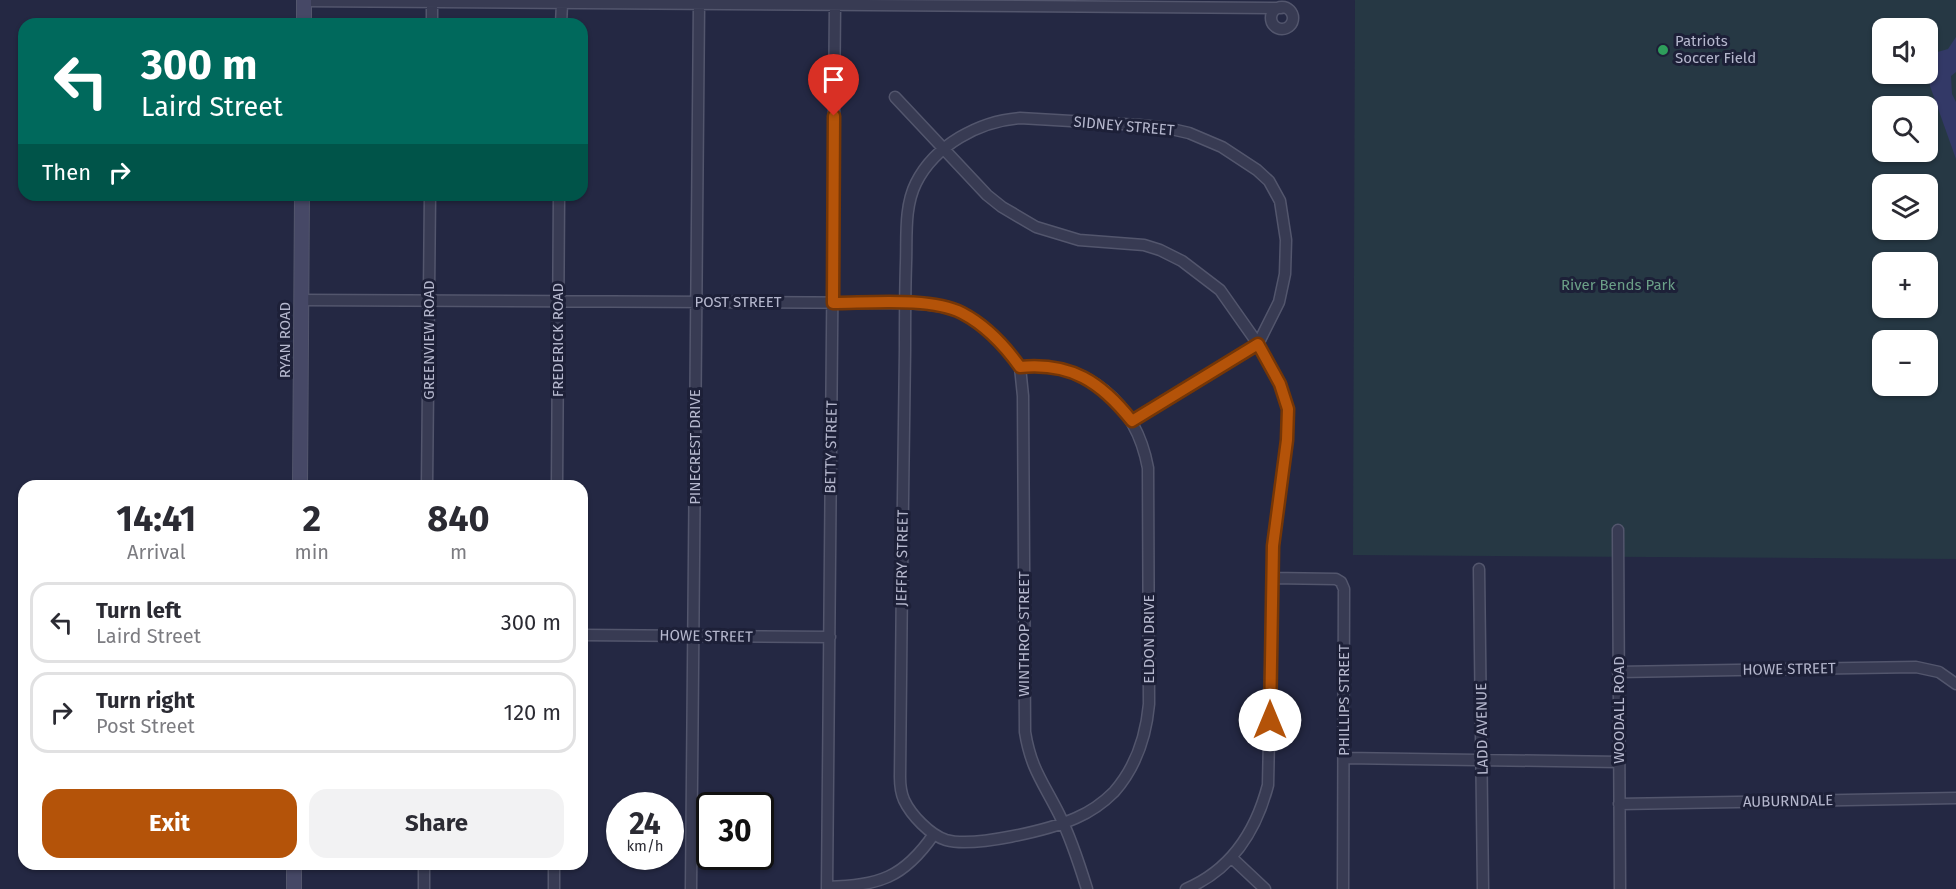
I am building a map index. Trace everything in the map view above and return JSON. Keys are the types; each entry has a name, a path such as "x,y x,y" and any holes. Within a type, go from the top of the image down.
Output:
{"street":[{"path":"304,18 304,1 1281,8 1290,12 1291,23 1287,28 1280,29 1272,23 1263,8"},
{"path":"432,2 432,18"},
{"path":"561,18 562,4"},
{"name":"PINECREST DRIVE","path":"691,889 699,4"},
{"name":"BETTY STREET","path":"827,888 836,4"},
{"path":"1272,23 1272,13 1281,8"},
{"path":"895,97 987,195 1002,207 1036,227 1079,240 1144,245 1160,250 1182,261 1221,290 1258,344 1280,384 1288,409 1287,440 1273,546 1268,784 1257,821 1232,858 1207,878 1186,889"},
{"name":"SIDNEY STREET","path":"944,148 968,132 986,124 1020,118 1167,128 1198,136 1232,152 1269,181 1280,201 1285,224 1286,259 1283,290 1274,314 1258,344"},
{"name":"JEFFRY STREET","path":"934,834 907,805 901,793 900,777 905,303 907,222 910,199 926,167 944,148"},
{"name":"RYAN ROAD","path":"300,480 302,201"},
{"name":"GREENVIEW ROAD","path":"427,480 430,201"},
{"name":"FREDERICK ROAD","path":"557,480 559,201"},
{"name":"POST STREET","path":"302,300 933,305 962,313 978,323 1010,353 1020,367"},
{"path":"1020,367 1035,365 1080,374 1106,392 1132,421 1258,344"},
{"name":"WINTHROP STREET","path":"1020,367 1023,396 1025,732 1036,774 1063,822 1077,855 1087,889"},
{"name":"ELDON DRIVE","path":"1063,822 1088,813 1114,792 1140,751 1147,723 1149,485 1145,455 1132,421"},
{"name":"WOODALL ROAD","path":"1618,530 1620,889"},
{"name":"LADD AVENUE","path":"1479,569 1483,889"},
{"name":"PHILLIPS STREET","path":"1272,578 1336,579 1341,582 1344,589 1343,889"},
{"name":"HOWE STREET","path":"588,635 830,637"},
{"name":"HOWE STREET","path":"1618,672 1916,667 1939,672 1956,684"},
{"path":"1344,758 1619,762"},
{"name":"AUBURNDALE","path":"1619,804 1956,798"},
{"path":"827,888 860,886 881,880 897,872 912,860 934,834 948,840 976,842 1063,822"},
{"path":"1232,858 1265,889"},
{"path":"294,870 294,889"},
{"path":"424,870 424,889"},
{"path":"554,870 554,889"}],"green space":[{"name":"River Bends Park","path":"1355,0 1956,0 1956,559 1353,555"}],"water":[{"path":"1956,37 1956,72 1951,76 1952,94 1956,102 1956,159 1938,108 1938,96 1934,96 1930,84 1938,84 1938,52 1948,49"}],"place":[{"name":"Patriots Soccer Field","path":"1663,50"}],"route":[{"path":"834,116 833,303 905,303 950,308 978,323 1010,353 1020,367 1035,365 1080,374 1094,382 1116,401 1132,421 1258,344 1280,384 1288,409 1287,440 1273,546 1270,720"}]}
